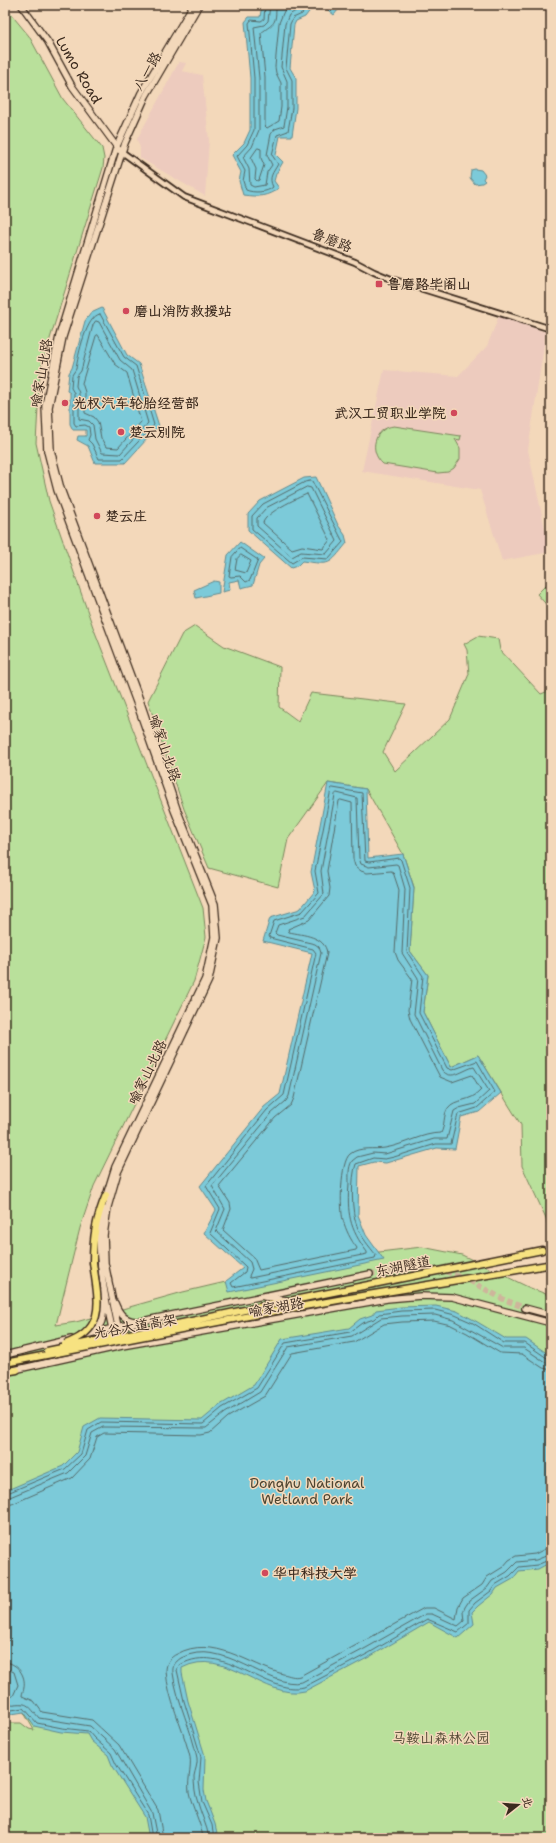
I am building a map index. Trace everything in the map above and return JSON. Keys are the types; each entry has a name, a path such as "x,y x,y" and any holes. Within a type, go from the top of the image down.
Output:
{"highway":[{"path":"42,1352 76,1340 86,1333 94,1323 97,1316 98,1300 93,1262 93,1238 95,1225 106,1195"},
{"name":"东湖隧道","path":"269,1305 542,1250"},
{"name":"东湖隧道","path":"303,1306 547,1265"},
{"name":"光谷大道高架","path":"5,1360 269,1305"},
{"name":"光谷大道高架","path":"5,1363 303,1306"},
{"path":"5,1372 17,1370"}],"main road":[{"name":"Lumo Road","path":"21,5 48,42 72,86 116,148"},
{"name":"八一路","path":"116,148 141,93 194,5"},
{"name":"八一路","path":"122,152 127,136 146,96 199,5"},
{"name":"鲁磨路","path":"116,148 122,152"},
{"name":"喻家山北路","path":"116,148 59,336 45,406 47,451 57,490 74,538 133,694 174,810 212,904 214,937 205,979 115,1167 106,1195 100,1232 104,1275 119,1347"},
{"name":"喻家山北路","path":"104,1275 105,1222 118,1172 209,980 218,938 216,904 178,809 140,700 61,489 51,450 49,407 63,337 122,152"},
{"name":"喻家湖路","path":"5,1355 142,1321 370,1274"},
{"path":"104,1275 121,1314 129,1320 142,1321"},
{"path":"87,1334 96,1331 103,1319 104,1275"},
{"name":"喻家湖路","path":"17,1370 119,1347 387,1299 420,1296 458,1299 551,1323"},
{"path":"259,1297 290,1300"},
{"path":"271,1320 303,1306"},
{"path":"525,1308 551,1316"}],"street":[{"name":"鲁磨路","path":"122,152 184,197 356,262 391,279 551,329"}],"shaded area":[{"path":"179,62 186,63 182,71 202,75 209,140 205,196 140,158 140,148 137,139"},
{"name":"武汉工贸职业学院","path":"499,316 546,332 528,450 550,552 502,561 480,490 362,471 384,370 458,376 487,346"}],"green space":[{"name":"马鞍山森林公园","path":"5,7 29,36 63,99 102,148 104,158 103,168 40,371 36,443 49,501 93,627 203,908 206,937 194,981 94,1186 80,1228 56,1325 76,1322 183,1292 328,1258 422,1247 462,1255 528,1287 551,1296 551,1838 5,1838 5,1723 21,1723 29,1729 34,1730 5,1680"},
{"path":"394,426 461,436 460,440 455,439 460,448 460,459 454,468 448,472 438,473 383,464 378,459 375,441 382,431"},
{"path":"551,580 551,610 537,594"},
{"path":"195,626 224,646 280,667 279,707 298,721 311,693 406,704 383,752 395,771 450,719 469,674 467,650 464,644 478,636 498,639 500,650 541,694 551,690 551,1240 546,1218 522,1166 521,1125 478,1055 451,1067 423,1012 428,975 410,951 414,887 403,854 366,789 328,783 288,839 278,887 209,868 184,809 148,701 182,634"}],"water":[{"path":"262,5 314,5 305,17 296,21 294,25 290,68 296,78 296,108 292,136 280,136 276,155 283,162 274,181 279,188 266,195 253,196 243,195 239,181 241,172 232,155 244,143 250,130 250,78 245,22 249,17 260,17"},
{"path":"322,5 342,5 334,15"},
{"path":"471,170 481,170 485,175 483,179 485,181 482,183 475,184 470,178"},
{"path":"102,308 127,355 139,364 159,426 125,463 95,463 88,446 77,440 78,436 86,436 86,430 73,430 70,424 70,393 67,391 69,373 72,368 85,321 91,313"},
{"path":"316,477 338,525 345,535 347,543 329,562 319,563 302,561 297,566 291,568 248,530 248,514 260,501 304,478"},
{"path":"240,542 264,559 259,565 253,585 241,588 239,580 229,582 230,590 222,592 228,555"},
{"path":"214,581 219,582 219,593 196,598 194,590"},
{"path":"328,783 366,789 368,858 403,854 414,888 410,951 428,975 423,1012 451,1067 478,1055 501,1093 479,1112 461,1117 455,1149 437,1148 386,1163 374,1162 359,1166 358,1215 366,1235 384,1260 229,1292 226,1281 243,1268 204,1233 216,1210 200,1186 264,1107 280,1094 312,953 263,941 270,918 300,909 315,891 311,872"},
{"name":"Donghu National Wetland Park","path":"436,1306 457,1311 506,1339 526,1339 551,1356 551,1562 538,1569 519,1571 513,1579 497,1588 493,1594 472,1612 474,1624 458,1638 429,1622 371,1656 305,1691 290,1692 275,1688 214,1663 198,1663 182,1668 188,1701 205,1756 204,1790 218,1838 149,1838 145,1817 112,1765 108,1755 91,1741 87,1734 61,1732 34,1726 24,1712 5,1715 5,1691 9,1685 5,1672 5,1491 63,1466 77,1452 84,1427 100,1418 202,1420 220,1405 254,1385 282,1339 349,1328 360,1319 372,1315 376,1310 401,1307"}],"tunnel":[{"path":"542,1250 551,1248"},
{"path":"370,1274 401,1269 445,1271 472,1282 503,1299 525,1308"}],"place":[{"name":"鲁磨路毕阁山","path":"379,284"},
{"name":"磨山消防救援站","path":"126,311"},
{"name":"光权汽车轮胎经营部","path":"65,403"},
{"name":"武汉工贸职业学院","path":"454,413"},
{"name":"楚云别院","path":"121,432"},
{"name":"楚云庄","path":"97,516"},
{"name":"华中科技大学","path":"265,1573"}]}
